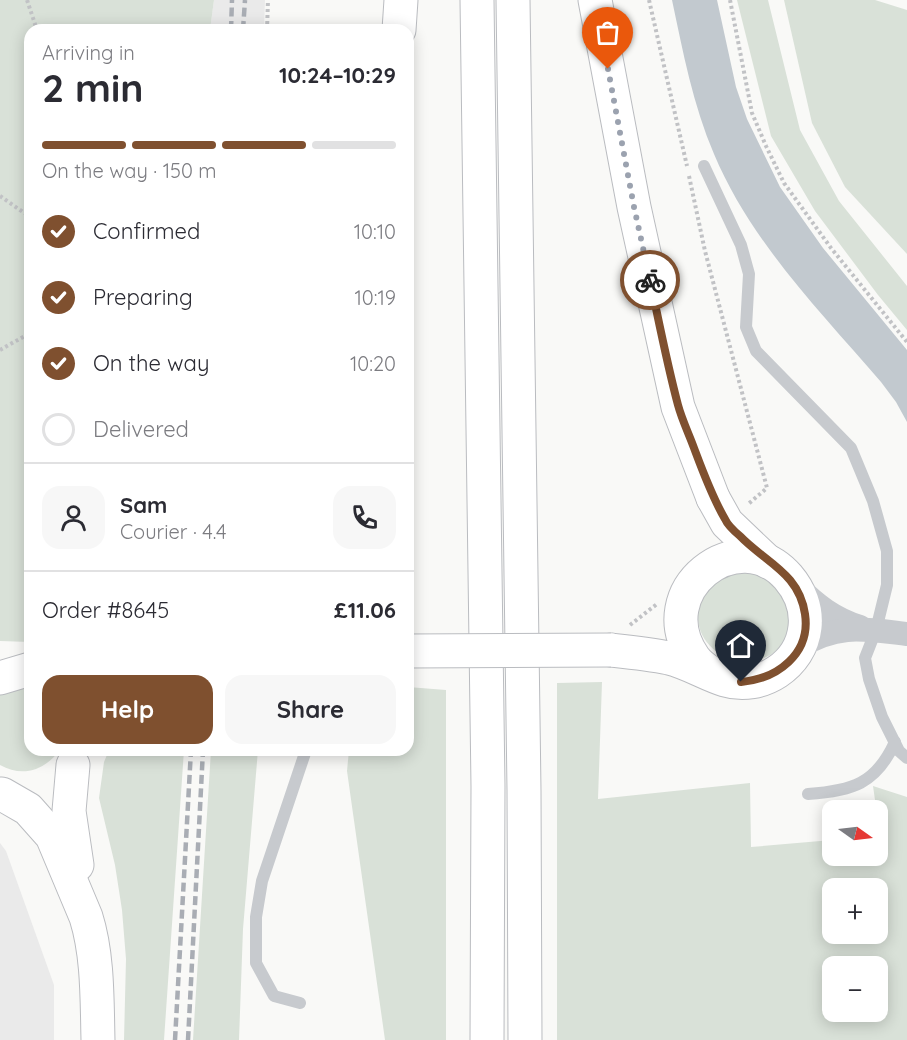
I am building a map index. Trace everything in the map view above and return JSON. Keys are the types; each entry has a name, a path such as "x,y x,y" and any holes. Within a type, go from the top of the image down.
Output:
{"highway":[{"path":"399,24 401,0"},
{"path":"477,0 487,728 487,1040"},
{"path":"513,0 524,755 525,1040"},
{"path":"414,651 611,650 670,658 688,663 725,680 741,682 758,681 776,673 785,666 799,647 804,635 806,618 795,584 727,523 713,498 678,407 634,207 595,0"},
{"path":"611,650 647,636 667,620 682,603 692,583 707,568 726,559 747,557 768,562"},
{"path":"682,603 680,623 685,643 695,660 711,674"},
{"path":"1,793 22,796 42,792 60,781 75,757"},
{"path":"75,757 69,811 86,917"},
{"path":"1,793 28,809 52,836 86,917 90,931 94,970 98,1040"}],"street":[{"path":"795,584 814,603 831,615 849,624 872,630"},
{"path":"799,647 816,637 848,629 907,634"}],"lane":[{"path":"704,166 741,245 749,274 746,327 756,351 851,448 873,501 887,551 887,585 865,658 869,679 882,717 899,751 907,758"},
{"path":"808,794 834,792 862,784 874,775 895,742"},
{"path":"300,1003 274,996 256,963 256,917 262,881 304,756"}],"path":[{"path":"27,0 35,24"},
{"path":"267,24 268,0"},
{"path":"650,0 705,251 766,488 745,507"},
{"path":"730,0 752,113 780,174 831,248 907,342"},
{"path":"0,196 24,213"},
{"path":"0,350 24,336"}],"shaded area":[{"path":"0,0 214,0 211,24 24,24 24,642 0,641"},
{"path":"214,0 265,0 264,24 211,24"},
{"path":"672,0 717,0 736,87 747,119 780,187 823,248 907,350 907,422 881,382 811,302 767,246 729,186 700,117"},
{"path":"737,0 768,0 800,130 839,201 907,286 907,330 815,211 771,136"},
{"path":"784,0 875,0 907,10 907,254 845,187 812,123"},
{"path":"755,568 789,597 790,629 782,645 769,656 753,661 736,660 721,654 708,643 700,628 698,609 713,580"},
{"path":"602,682 598,799 750,783 751,847 822,841 822,866 888,866 888,800 875,800 873,786 907,797 907,1040 557,1040 557,683"},
{"path":"24,687 24,756 55,756 48,763 25,771 17,771 0,765 0,692"},
{"path":"414,687 446,690 446,1040 385,1040 347,771 348,756 414,756"},
{"path":"106,756 184,756 164,1040 124,1040 126,959 115,865 99,798"},
{"path":"211,756 257,756 243,929 239,1040 193,1040"},
{"path":"0,843 6,851 54,985 54,1040 0,1040"}],"railway":[{"path":"231,24 232,0"},
{"path":"243,24 245,0"},
{"path":"175,1040 191,756"},
{"path":"188,1040 203,756"}],"way so far":[{"path":"608,69 650,280"}],"route":[{"path":"650,280 678,407 713,498 727,523 768,562 783,571 795,584 802,600 806,618 804,635 793,658 776,673 758,681 741,682"}]}
